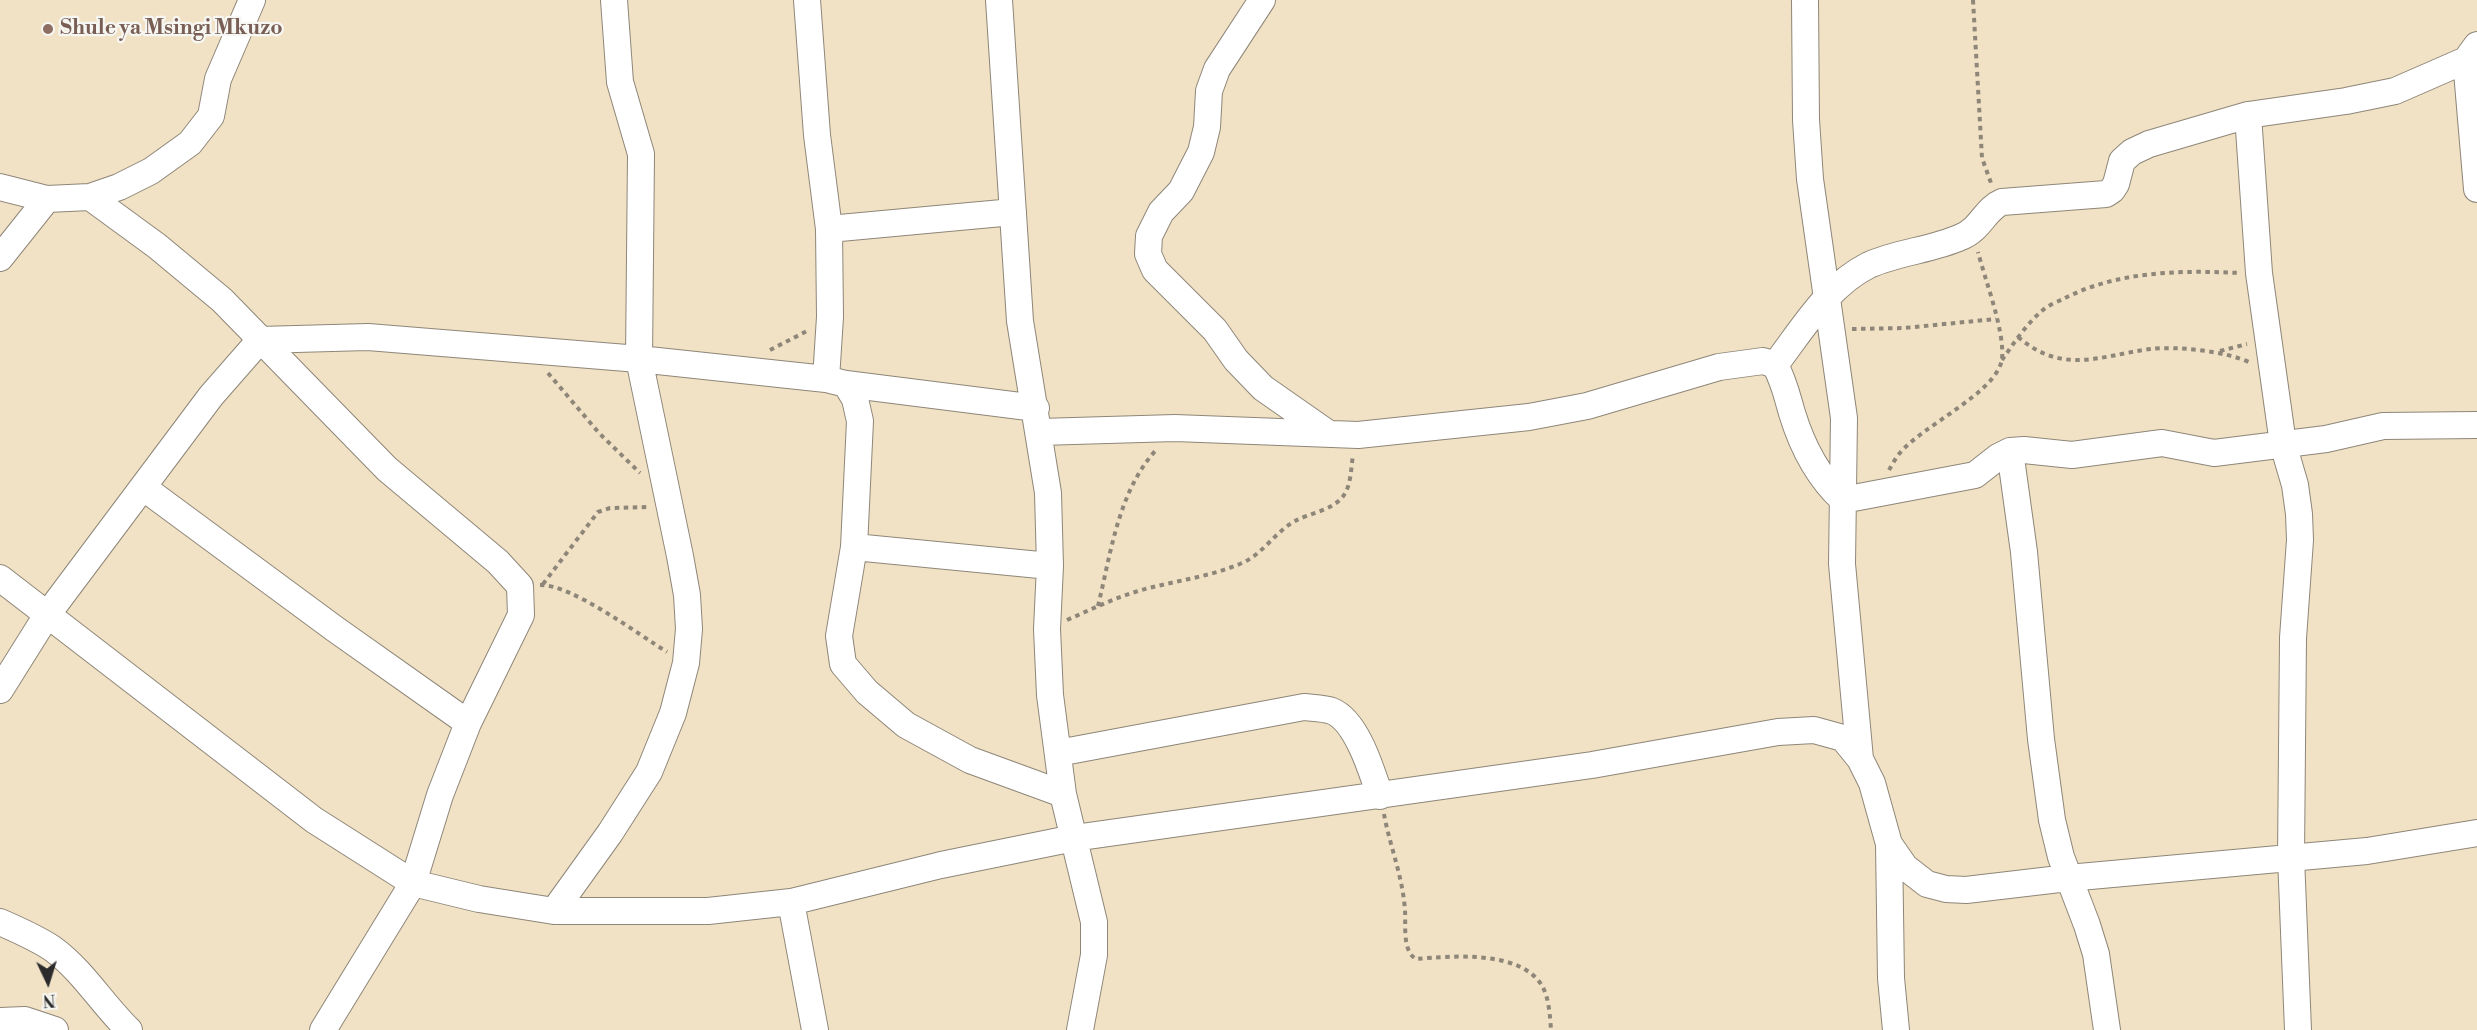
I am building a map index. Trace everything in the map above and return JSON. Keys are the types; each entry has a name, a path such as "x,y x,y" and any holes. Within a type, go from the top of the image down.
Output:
{"street":[{"path":"0,187 47,199 90,197 119,187 151,171 190,143 211,116 218,79 252,0"},
{"path":"554,911 610,833 649,772 673,713 686,663 689,629 687,595 639,359 641,154 620,82 614,0"},
{"path":"807,0 817,135 829,229 830,317 836,382 855,399 860,421 854,548 839,636 843,664 867,692 906,724 970,760 1063,794"},
{"path":"999,0 1020,321 1038,420 1048,493 1050,566 1047,628 1050,695 1063,794 1094,922 1094,955 1080,1030"},
{"path":"1262,0 1217,69 1209,91 1207,127 1201,152 1181,191 1161,212 1149,236 1149,254 1155,270 1215,330 1236,360 1263,388 1326,433"},
{"path":"1804,0 1806,120 1810,179 1844,418 1842,564 1860,759"},
{"path":"1775,365 1826,298 1869,265 1963,237 1983,222 1995,205 2002,202 2106,194 2112,190 2122,161 2132,152 2149,144 2248,115 2395,91 2472,52 2477,189"},
{"path":"2248,115 2259,273 2283,444 2295,485 2300,540 2293,638 2291,857 2298,1030"},
{"path":"90,197 156,246 222,300 387,469 498,562 532,585 521,615 468,723 440,795 413,883 321,1028"},
{"path":"0,258 47,199"},
{"path":"829,229 1013,212"},
{"path":"1795,339 1830,329"},
{"path":"0,690 47,615 211,396 260,340 368,337 639,359 836,382 1038,420 1358,435 1529,417 1587,406 1719,367 1763,361 1775,365 1784,382 1793,415 1817,470 1829,487 1844,500"},
{"path":"1844,500 1975,475 2010,451 2024,450 2072,455 2162,443 2214,453 2346,436 2383,426 2477,425"},
{"path":"2010,451 2024,552 2052,820 2068,878 2096,954 2107,1030"},
{"path":"144,488 334,629 468,723"},
{"path":"854,548 1050,566"},
{"path":"0,578 314,820 413,883 479,899 554,911 708,911 791,902 941,865 1074,838 1592,765 1778,732 1814,730 1843,738 1860,759 1872,783 1889,844 1890,978 1896,1030"},
{"path":"1058,753 1304,707 1332,710 1347,721 1363,751 1380,796"},
{"path":"1889,844 1905,867 1927,884 1946,889 1966,890 2068,878 2378,850 2477,832"},
{"path":"791,902 815,1030"},
{"path":"0,922 30,935 55,950 80,975 108,1010 129,1030"},
{"path":"0,1021 25,1020 55,1030"}],"path":[{"path":"1973,0 1982,158 1987,176 2002,202"},
{"path":"1973,230 1996,319 2002,360"},
{"path":"1876,494 1899,454 1962,403 1984,390 2018,337 2044,309 2102,282 2180,272 2259,273"},
{"path":"764,352 801,335 830,317"},
{"path":"1830,329 1904,328 1996,319"},
{"path":"2018,337 2034,351 2053,358 2072,360 2165,348 2216,352 2242,359 2273,375"},
{"path":"2216,352 2268,338"},
{"path":"529,350 599,433 642,475"},
{"path":"1098,606 1116,531 1131,489 1150,456 1175,428"},
{"path":"1047,628 1135,592 1222,571 1244,562 1261,550 1278,532 1296,520 1335,504 1343,497 1347,489 1358,435"},
{"path":"532,585 598,512 610,508 668,506"},
{"path":"532,585 558,586 576,595 686,663"},
{"path":"1380,796 1404,887 1408,951 1416,959 1462,956 1488,958 1509,963 1529,973 1541,985 1549,1010 1551,1030"}],"place":[{"name":"Shule ya Msingi Mkuzo","path":"48,29"}]}
